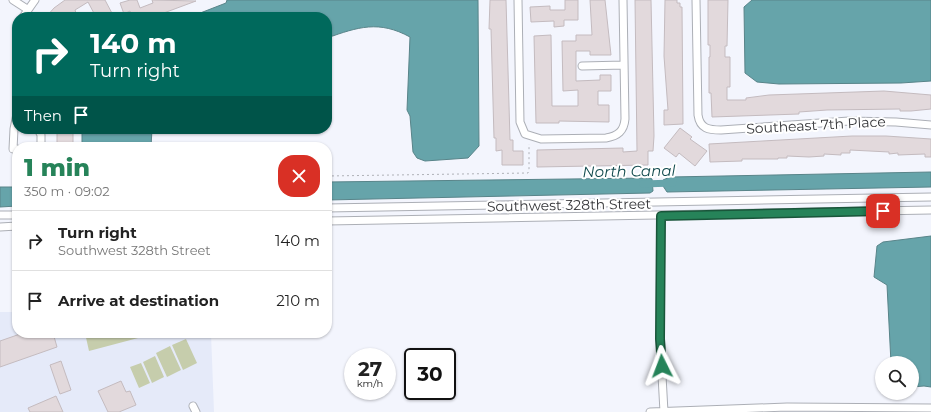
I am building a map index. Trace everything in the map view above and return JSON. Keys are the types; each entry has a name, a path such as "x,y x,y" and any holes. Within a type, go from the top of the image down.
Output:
{"street":[{"path":"13,0 27,9"},
{"path":"26,12 35,0"},
{"path":"518,0 520,118 522,129 529,136 541,139 603,138 619,133 624,126 626,119 623,0"},
{"name":"Southeast 7th Place","path":"696,0 698,115 702,125 714,130 849,121 931,124"},
{"path":"582,66 624,65"},
{"name":"Southwest 328th Street","path":"332,208 931,197"},
{"name":"Southwest 328th Street","path":"332,221 931,210"},
{"path":"0,215 12,215"},
{"path":"661,216 660,339 664,412"},
{"path":"0,227 12,226"},
{"path":"650,412 787,407 929,410"}],"path":[{"path":"332,176 528,173 529,136"}],"shaded area":[{"path":"0,312 12,312 12,338 211,338 214,412 0,412"}],"green space":[{"path":"86,338 138,338 89,351"},
{"path":"186,339 197,363 183,370 172,345"},
{"path":"170,346 181,370 167,377 156,353"},
{"path":"155,356 164,377 152,383 143,362"},
{"path":"141,363 150,383 139,388 130,367"}],"water":[{"path":"227,0 478,0 479,146 468,158 425,161 417,158 413,152 410,116 407,110 410,37 388,28 378,27 359,28 332,36 332,12 203,12 226,3"},
{"path":"752,0 931,0 931,81 901,83 779,84 757,82 745,73 744,7"},
{"path":"82,134 152,134 151,142 82,142"},
{"name":"North Canal","path":"931,172 931,187 667,192 663,186 663,180 670,177"},
{"name":"North Canal","path":"650,178 652,179 653,191 650,193 332,200 332,182"},
{"path":"0,187 12,187 12,206 0,207"},
{"path":"931,236 931,387 919,386 919,356 891,356 887,285 874,277 877,246 883,242"}],"building":[{"path":"65,0 105,0 111,12 93,12 88,2 75,10 76,12 50,12"},
{"path":"130,0 137,0 140,8 153,3 152,0 196,1 166,12 123,12 120,3"},
{"path":"490,0 506,0 510,140 513,140 513,151 523,151 523,165 502,165 502,150 496,151 496,138 494,138 491,29 489,29"},
{"path":"565,0 578,0 578,20 564,20 564,26 554,27 554,21 531,22 530,7 550,6 550,10 565,10"},
{"path":"590,0 605,0 611,55 590,55 590,51 576,51 576,81 600,80 600,75 611,75 611,91 598,91 598,105 609,105 609,122 559,121 559,123 536,123 534,36 551,35 552,106 578,106 578,90 563,91 562,41 576,41 576,35 592,35"},
{"path":"635,0 651,0 654,136 653,151 648,151 648,165 537,167 537,150 623,148 623,152 637,151"},
{"path":"665,0 677,0 677,3 680,3 680,7 682,7 683,124 664,125 664,110 668,110 664,56"},
{"path":"708,0 728,0 727,46 725,46 725,57 730,57 730,87 727,87 727,100 746,100 746,98 769,95 884,91 931,95 931,109 911,111 900,111 900,109 827,110 799,112 799,114 712,117 711,93 709,93 710,45 708,45"},
{"path":"680,128 692,137 690,139 707,151 695,166 679,153 676,157 664,148"},
{"path":"57,134 73,134 73,142 57,142"},
{"path":"852,136 886,136 931,139 931,157 925,157 925,154 898,155 898,153 889,154 889,152 850,150 850,153 841,153 841,155 824,154 824,156 787,156 787,158 778,159 742,159 742,161 710,162 709,144"},
{"path":"12,337 54,338 57,347 0,367 0,341"},
{"path":"61,361 71,390 60,394 50,365"},
{"path":"121,381 126,392 130,391 136,405 119,412 108,412 98,391"},
{"path":"56,396 63,412 30,412 28,408"}],"waterway":[{"name":"North Canal","path":"643,184 673,183"}],"route":[{"path":"662,366 660,339 661,216 883,211"}]}
